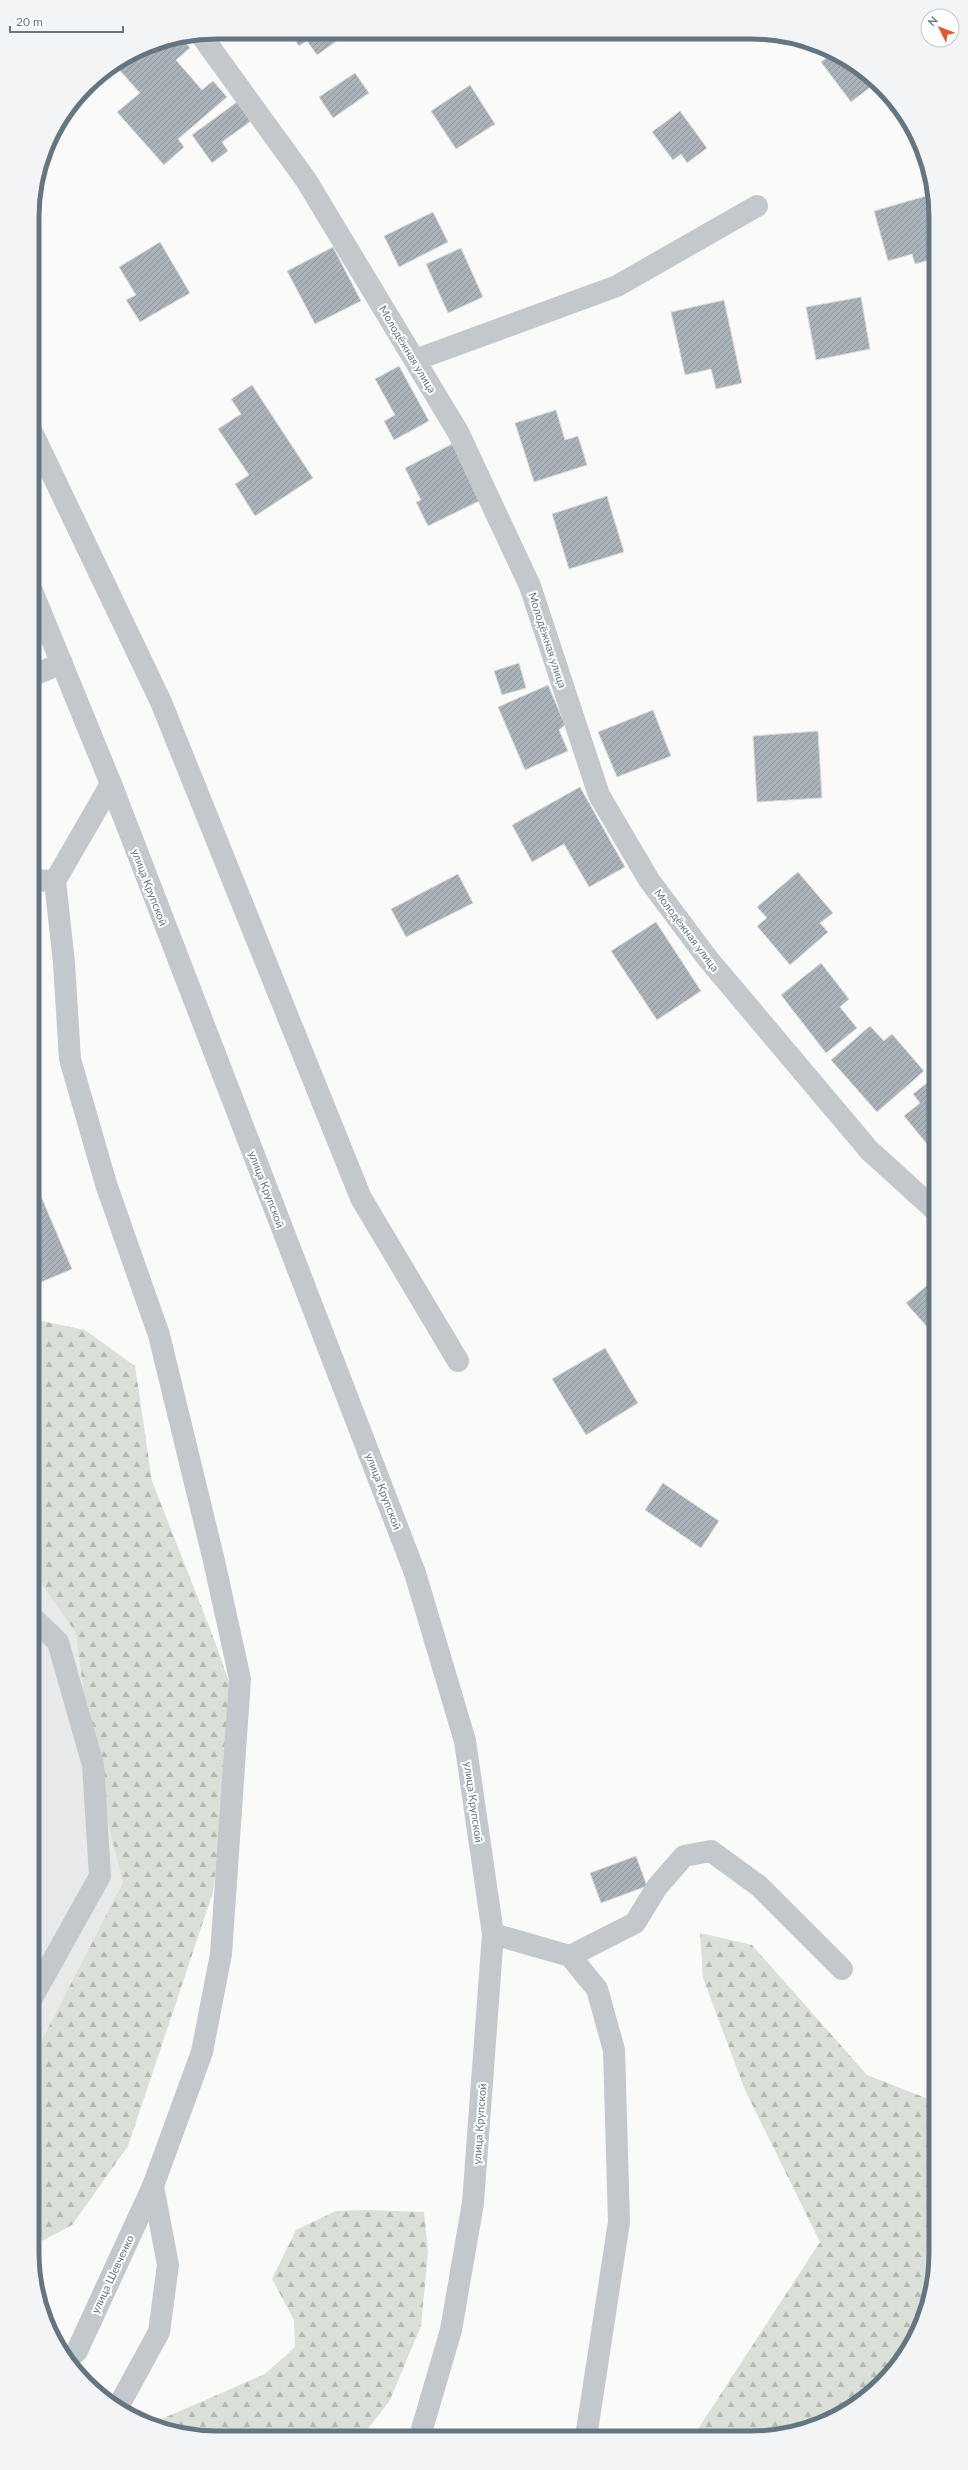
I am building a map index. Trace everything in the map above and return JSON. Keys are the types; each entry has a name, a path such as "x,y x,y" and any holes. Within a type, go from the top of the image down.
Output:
{"street":[{"name":"Молодёжная улица","path":"204,39 306,180 458,432 530,586 599,794 649,880 708,959 869,1150 929,1205"},
{"path":"415,360 617,286 757,206"},
{"path":"39,447 161,702 361,1198 458,1361"},
{"name":"улица Крупской","path":"39,608 111,784 415,1573 465,1741 493,1934 473,2203 451,2330 421,2431"},
{"path":"39,673 62,663"},
{"path":"39,880 55,881 111,784"},
{"name":"улица Шевченко","path":"55,881 64,963 70,1059 106,1184 159,1335 213,1554 240,1679 221,1954 202,2052 153,2186 77,2351 72,2356"},
{"path":"39,1624 58,1642 93,1765 100,1876 39,1985"},
{"path":"570,1956 635,1923 657,1887 684,1856 711,1851 759,1886 842,1969"},
{"path":"493,1934 570,1956 597,1989 614,2050 619,2222 587,2431"},
{"path":"120,2402 159,2332 168,2265 153,2186"}],"shaded area":[{"path":"39,1499 76,1633 123,1882 40,2044 39,2074"}],"green space":[{"path":"39,1320 85,1330 135,1366 152,1481 212,1634 239,1710 213,1892 128,2146 72,2225 42,2241 39,2222 40,2044 123,1882 93,1765 76,1633 39,1580"},
{"path":"700,1933 752,1945 867,2075 929,2099 929,2265 926,2288 920,2310 911,2332 899,2352 885,2370 868,2387 850,2401 830,2413 808,2422 786,2428 763,2431 697,2431 820,2242 745,2090 703,1978"},
{"path":"367,2210 424,2212 428,2252 421,2326 389,2402 366,2431 205,2431 182,2428 157,2421 265,2374 295,2347 294,2320 272,2279 296,2230 336,2211"}],"building":[{"path":"294,39 340,39 317,55 307,41 299,46"},
{"path":"185,42 190,48 176,60 202,90 213,81 227,97 178,139 184,147 164,165 117,112 140,93 118,69 138,57 160,48"},
{"path":"828,56 830,57 850,69 872,86 851,102 821,62"},
{"path":"355,73 369,93 333,118 319,97"},
{"path":"470,85 495,124 456,149 431,111"},
{"path":"237,102 251,121 222,142 228,151 212,163 192,135"},
{"path":"680,111 707,148 687,163 681,154 673,160 652,132"},
{"path":"926,196 929,206 929,260 915,264 912,254 888,261 874,211"},
{"path":"433,212 448,242 399,267 384,236"},
{"path":"160,242 190,293 140,322 126,300 136,295 119,267"},
{"path":"333,247 361,301 315,324 287,271"},
{"path":"461,248 483,297 448,313 426,264"},
{"path":"861,297 870,349 816,360 806,307"},
{"path":"724,300 742,383 716,389 711,369 685,375 671,312"},
{"path":"399,366 429,421 394,440 384,421 395,415 375,379"},
{"path":"252,385 313,478 255,516 235,484 249,475 218,429 241,414 231,399"},
{"path":"556,410 565,440 578,436 587,465 534,482 515,423"},
{"path":"452,444 481,500 428,526 416,502 421,500 405,468"},
{"path":"607,496 624,552 569,569 552,514"},
{"path":"519,663 526,688 502,695 494,671"},
{"path":"548,685 565,725 559,730 568,751 525,770 498,707"},
{"path":"653,710 671,756 617,777 598,732"},
{"path":"818,731 822,798 757,802 753,736"},
{"path":"580,787 625,867 589,887 564,844 532,862 512,825"},
{"path":"798,872 833,913 820,923 828,932 790,965 757,926 767,918 757,907"},
{"path":"458,874 473,903 406,937 391,909"},
{"path":"656,922 701,991 657,1020 611,951"},
{"path":"821,963 849,999 840,1007 857,1028 826,1053 781,995"},
{"path":"870,1026 884,1041 892,1034 924,1071 877,1112 831,1060"},
{"path":"929,1081 929,1142 927,1144 904,1116 920,1103 913,1094"},
{"path":"39,1194 72,1269 39,1283"},
{"path":"929,1284 929,1329 906,1303"},
{"path":"605,1348 638,1403 586,1435 552,1379"},
{"path":"663,1483 719,1521 701,1548 645,1510"},
{"path":"636,1856 647,1886 601,1903 590,1873"}]}
